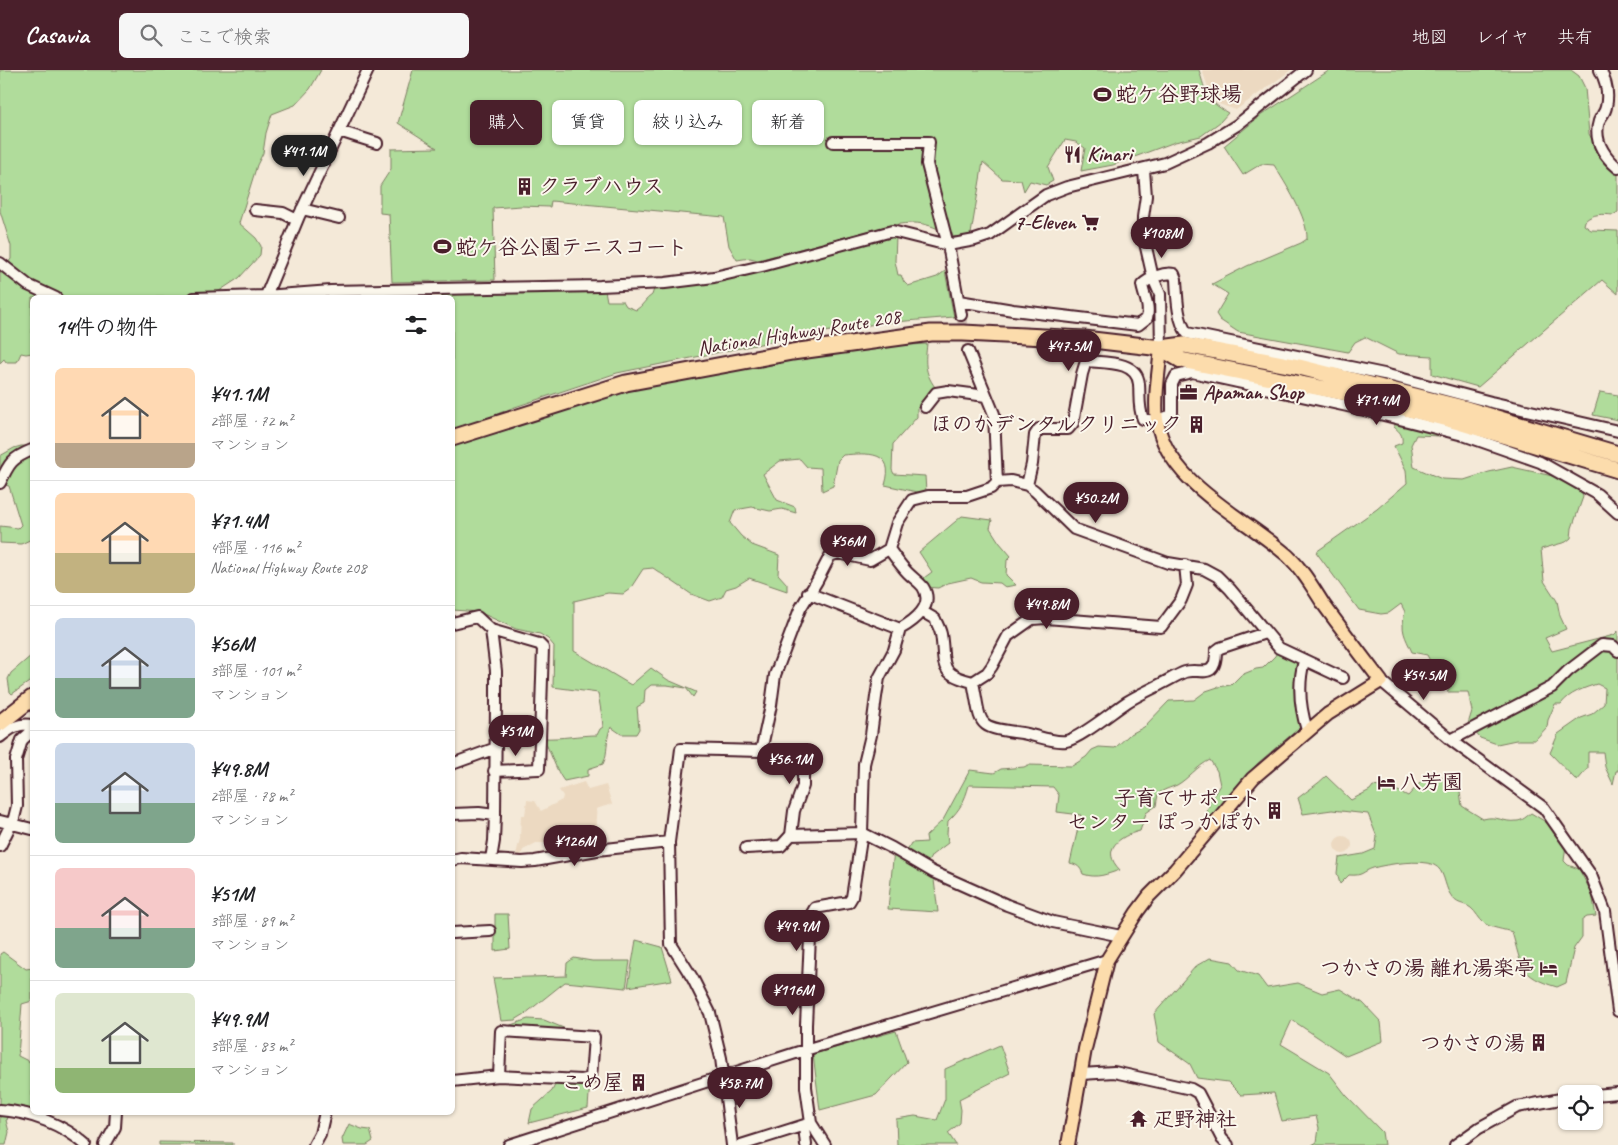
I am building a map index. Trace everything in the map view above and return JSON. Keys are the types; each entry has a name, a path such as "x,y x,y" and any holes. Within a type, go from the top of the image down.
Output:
{"highway":[{"name":"National Highway Route 208","path":"455,437 626,383 792,352 931,333 1084,339 1161,348 1184,345 1299,367 1463,408 1618,454"},
{"name":"National Highway Route 208","path":"1161,348 1181,360 1351,394 1459,422 1618,470"},
{"path":"0,723 30,700"}],"main road":[{"path":"1068,1145 1085,1049 1107,960 1115,950 1121,936 1150,896 1175,870 1253,778 1328,714 1381,681 1308,580 1289,557 1215,502 1183,471 1169,453 1161,435 1156,407 1161,348"}],"street":[{"path":"266,295 331,145 368,70"},
{"path":"287,295 331,291 665,283 714,277 892,231 948,245 975,240 990,235 1046,195 1067,187 1144,170 1166,163 1208,143 1237,125 1306,70"},
{"path":"1600,70 1605,79 1607,105 1597,129 1598,141 1601,149 1618,168"},
{"path":"339,131 377,143"},
{"path":"833,142 929,142 926,164 948,245 961,315"},
{"path":"1144,170 1146,196 1143,234 1153,278 1160,294 1162,310 1161,348"},
{"path":"302,209 339,218"},
{"path":"255,210 284,213 297,220"},
{"path":"0,263 28,285 50,295"},
{"path":"959,301 1013,310 1138,325 1147,318 1148,312 1142,285 1153,278 1168,273 1174,274 1180,319 1187,332 1384,374 1491,402 1618,431"},
{"path":"968,351 994,414 997,482"},
{"path":"1027,486 1032,464 1034,435 1039,429 1068,429 1073,423 1086,361 1122,365 1136,373 1139,382 1139,406 1143,419 1157,420 1172,415 1172,384 1176,376 1192,372 1352,407 1463,435 1540,462 1597,494 1618,513"},
{"path":"925,407 936,393 948,392 986,396"},
{"path":"0,483 9,463 17,456 30,451"},
{"path":"760,751 771,705 775,675 800,609 830,556 838,553 870,560 889,549 897,523 912,500 928,496 967,496 991,488 997,482 1011,481 1027,486 1041,496 1074,530 1168,563 1204,568 1217,576 1230,589 1279,648 1344,678"},
{"path":"806,1145 808,1124 805,1050 811,915 815,908 849,902 852,897 862,833 864,764 871,735 879,678 894,650 900,629 910,624 923,612 926,603 923,587 889,549"},
{"path":"973,682 987,673 1008,636 1032,619 1046,618 1161,627 1181,600 1187,585 1185,565"},
{"path":"808,593 900,629"},
{"path":"923,612 936,619 941,634 945,667 954,676 973,682"},
{"path":"455,622 476,617 491,630 540,644 543,648 539,769 494,771"},
{"path":"491,630 496,671 495,815 491,859"},
{"path":"973,682 980,720 985,726 998,731 1036,736 1056,741 1067,741 1091,727 1129,700 1171,678 1187,671 1207,671 1212,669 1216,651 1220,648 1265,633"},
{"path":"1451,740 1552,687 1580,661 1602,645 1613,646 1618,651"},
{"path":"1304,661 1301,673 1301,711 1307,730"},
{"path":"1381,681 1451,740 1544,808 1591,875 1605,911 1618,1011"},
{"path":"0,737 9,729 21,723 30,724"},
{"path":"0,846 18,806 16,760 22,740 30,733"},
{"path":"455,763 496,748"},
{"path":"732,1145 721,1058 710,1014 693,979 671,944 668,872 669,842 682,749 760,751 783,757 797,758 803,764 803,786 794,812 791,834 781,846 746,848"},
{"path":"455,814 495,815"},
{"path":"0,821 30,828"},
{"path":"791,834 862,833 933,872 1007,905 1053,922 1121,936"},
{"path":"455,859 535,861 597,850 669,842"},
{"path":"455,933 490,931"},
{"path":"509,1145 805,1050 1107,960"},
{"path":"455,1080 474,1080 498,1076 582,1080 591,1078 594,1037 501,1031 498,1076"},
{"path":"1081,1074 1114,1072 1191,1089 1198,1093 1222,1139 1228,1145"},
{"path":"1603,1094 1618,1093"},
{"path":"1454,1145 1479,1128 1517,1107 1558,1099"},
{"path":"0,1110 22,1114 47,1122 69,1131 86,1145"},
{"path":"106,1145 116,1127 116,1115"},
{"path":"314,1145 320,1134 324,1115"},
{"path":"742,1145 808,1124"},
{"path":"808,1124 825,1145"}],"shaded area":[{"path":"1202,70 1291,70 1236,110 1213,102"},
{"path":"584,782 588,790 606,785 612,804 596,809 597,825 591,832 547,843 536,843 523,850 521,856 523,860 515,858 520,839 521,815 525,815 527,800 535,801 541,811 562,800 563,796 559,790"},
{"path":"1343,836 1349,839 1352,845 1349,851 1343,854 1337,851 1334,845 1337,839"}],"green space":[{"path":"0,70 321,70 310,89 295,105 272,114 266,133 263,153 257,165 239,223 256,238 261,246 260,255 239,278 213,295 30,295 30,353 21,353 17,362 6,362 4,359 0,363 0,273 11,259 11,246 0,211"},
{"path":"413,70 1199,70 1203,85 1211,100 1228,113 1220,122 1201,136 1175,142 1113,165 1081,171 1085,148 1076,142 1065,140 1048,167 1053,181 1046,185 1030,181 1024,191 1021,180 1002,179 983,162 971,234 963,236 951,236 934,227 922,224 891,225 758,260 750,258 737,260 729,246 724,217 551,201 550,207 521,206 493,208 495,280 392,282 389,214 380,213 380,186 391,169 391,149 437,148 398,123"},
{"path":"1330,70 1571,70 1579,76 1585,88 1589,134 1603,158 1618,174 1618,212 1613,215 1595,215 1585,221 1584,225 1591,230 1618,231 1618,294 1602,280 1478,387 1432,374 1432,356 1399,354 1365,337 1355,342 1348,352 1238,332 1220,320 1216,314 1228,294 1212,284 1307,239 1300,211 1274,165 1261,164 1243,175 1224,146 1260,116"},
{"path":"894,236 896,237 895,261 898,275 901,275 908,286 937,277 945,271 954,317 883,323 836,330 617,373 512,408 455,431 455,295 442,295 601,287 605,290 607,301 623,301 626,306 636,310 652,295 655,286"},
{"path":"927,344 926,366 935,387 927,399 917,408 917,417 893,444 892,470 894,474 925,476 926,492 917,492 885,485 886,465 883,460 870,454 843,455 838,460 833,486 822,491 821,468 807,467 800,459 780,461 763,474 777,500 795,507 796,513 782,509 770,511 752,507 735,510 730,523 752,545 779,555 778,574 787,584 787,591 749,578 736,586 726,589 722,597 710,601 691,594 653,568 643,569 630,589 623,594 608,593 574,601 574,651 631,685 651,668 668,680 696,692 693,697 686,688 651,685 645,690 644,703 637,707 639,729 636,734 621,734 611,727 603,764 588,769 588,776 564,781 543,738 597,735 603,727 598,693 553,687 554,646 540,634 516,629 479,612 455,610 455,445 622,391 765,363 875,347"},
{"path":"1600,392 1618,395 1618,420 1593,415"},
{"path":"1393,420 1440,436 1416,435 1411,445 1414,467 1442,479 1464,480 1512,467 1557,477 1582,493 1583,497 1572,528 1571,538 1566,542 1541,549 1544,581 1557,601 1560,616 1566,629 1545,638 1552,651 1614,635 1618,631 1618,771 1616,771 1613,784 1605,767 1603,752 1588,752 1588,768 1577,781 1550,753 1558,734 1581,718 1592,714 1604,704 1605,688 1597,684 1572,694 1561,704 1555,704 1547,727 1535,740 1516,740 1497,744 1480,738 1468,724 1472,711 1468,692 1447,692 1451,686 1441,682 1427,655 1412,652 1404,633 1405,612 1401,604 1389,613 1381,614 1359,610 1316,552 1377,509 1407,483 1406,470 1394,446 1402,443 1402,438 1394,427"},
{"path":"30,446 30,540 21,544 0,543 0,526 18,528 21,525 9,486 0,484 0,456 14,448"},
{"path":"962,516 992,520 990,528 1011,556 1007,560 1006,575 1016,585 1005,587 1000,583 981,582 971,578 948,583 938,588 923,587 920,583 925,578 921,580 932,572 919,552"},
{"path":"1279,648 1304,661 1304,724 1258,763 1209,819 1205,818 1211,799 1220,785 1217,771 1210,760 1177,785 1158,794 1156,806 1146,813 1140,831 1119,840 1112,850 1112,856 1114,863 1120,870 1093,876 1083,874 1080,868 1070,863 1081,815 1057,812 1059,795 1053,787 969,785 956,813 948,821 948,843 932,855 925,867 933,872 938,912 888,909 894,850 904,856 911,843 927,842 926,836 943,820 970,770 994,773 1001,769 1028,765 1072,766 1086,757 1092,750 1099,747 1115,748 1129,735 1144,727 1169,701 1194,700 1206,691 1231,685 1241,675 1263,668 1275,656"},
{"path":"30,657 30,681 12,694 8,679 11,673"},
{"path":"1430,772 1459,784 1462,806 1483,819 1493,818 1519,821 1531,813 1549,824 1566,844 1564,861 1568,865 1579,869 1592,894 1596,916 1587,917 1582,920 1582,937 1574,948 1566,983 1557,987 1535,979 1529,974 1521,961 1512,932 1486,924 1471,908 1455,900 1448,890 1440,870 1434,865 1413,862 1379,866 1360,874 1349,875 1340,884 1337,873 1339,858 1363,854 1375,849 1377,837 1368,814 1332,810 1303,814 1298,798 1326,776 1351,800 1370,790 1373,786 1380,787 1380,790 1398,791 1408,796"},
{"path":"495,914 508,914 510,949 495,951"},
{"path":"636,940 662,947 672,980 628,987"},
{"path":"3,952 26,969 30,968 30,1002 22,1004 18,1056 30,1062 30,1111 0,1105 0,954"},
{"path":"574,958 592,961 630,961 626,988 565,982 525,1014 515,1020 501,1021 493,978 566,976 567,963"},
{"path":"1210,958 1232,962 1239,970 1258,976 1267,988 1298,983 1322,993 1340,989 1363,1003 1381,1022 1383,1041 1346,1056 1292,1020 1281,1044 1329,1073 1346,1095 1382,1132 1384,1145 1312,1145 1317,1142 1319,1128 1316,1116 1282,1121 1274,1093 1241,1095 1228,1082 1197,1078 1190,1064 1159,1042 1154,1014 1196,966"},
{"path":"528,1019 544,1020 566,1029 565,1032 508,1028 508,1026"},
{"path":"896,1031 907,1062 876,1095 820,1110 813,1054"},
{"path":"1000,1045 1010,1073 959,1099 961,1110 960,1123 948,1133 956,1145 897,1145 896,1119 915,1116 937,1120 945,1099 945,1069"},
{"path":"557,1081 590,1081 588,1108 529,1123 532,1109 552,1091"},
{"path":"0,1114 5,1115 8,1119 6,1120 9,1132 6,1145 0,1145"},
{"path":"349,1124 370,1130 373,1141 367,1145 343,1145 342,1139"},
{"path":"159,1142 233,1143 233,1145 159,1145"}],"tunnel":[{"path":"961,315 968,351"}],"place":[{"name":"蛇ケ谷野球場","path":"1102,94"},
{"name":"Kinari","path":"1073,154"},
{"name":"クラブハウス","path":"525,186"},
{"name":"7-Eleven","path":"1090,222"},
{"name":"蛇ケ谷公園テニスコート","path":"442,247"},
{"name":"Apaman Shop","path":"1189,392"},
{"name":"ほのかデンタルクリニック","path":"1196,424"},
{"name":"八芳園","path":"1386,782"},
{"name":"子育てサポート センター ぽっかぽか","path":"1275,810"},
{"name":"つかさの湯 離れ湯楽亭","path":"1549,968"},
{"name":"つかさの湯","path":"1539,1043"},
{"name":"こめ屋","path":"638,1082"},
{"name":"疋野神社","path":"1139,1119"}]}
